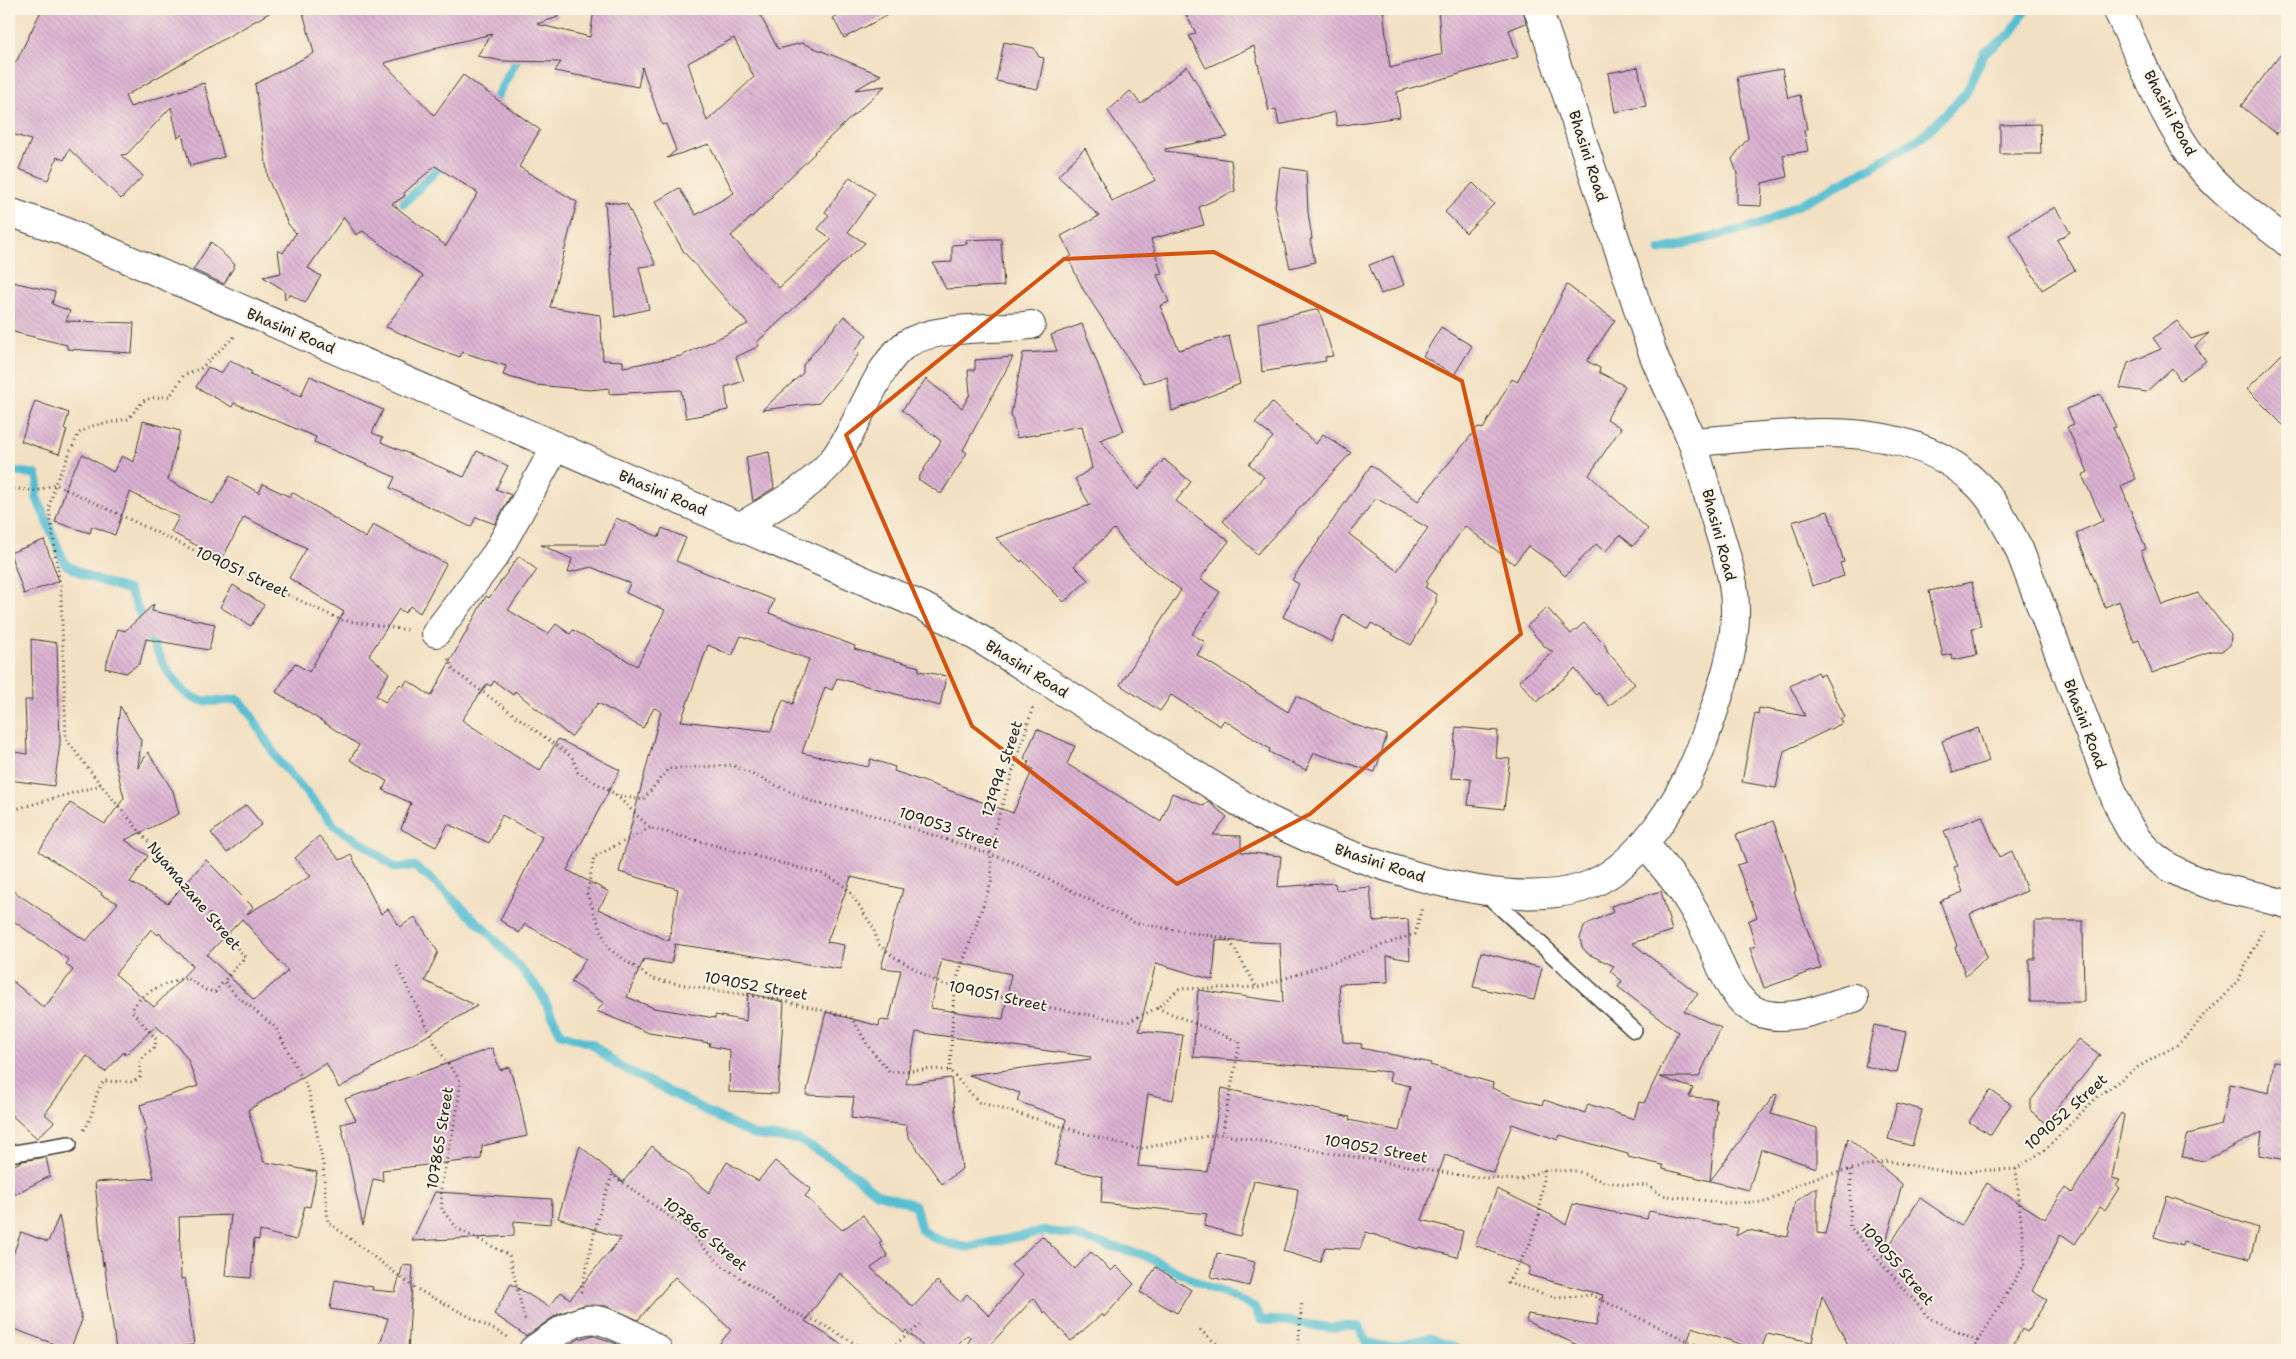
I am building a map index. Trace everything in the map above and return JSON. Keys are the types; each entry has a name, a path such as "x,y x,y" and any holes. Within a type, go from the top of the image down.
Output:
{"street":[{"name":"Bhasini Road","path":"9,212 61,230 922,606 961,627 1261,816 1304,837 1430,880 1482,890 1527,894 1555,894 1582,888 1602,879 1625,861 1644,842 1671,806 1698,754 1727,671 1734,640 1735,610 1728,562 1692,442 1655,357 1538,9"},
{"name":"Bhasini Road","path":"2117,9 2168,115 2199,166 2225,192 2287,242"},
{"path":"741,526 803,488 834,460 847,440 884,369 896,352 907,343 935,334 1031,325"},
{"name":"Bhasini Road","path":"1692,442 1818,433 1858,433 1890,438 1927,451 1954,466 1978,485 2000,513 2019,549 2110,786 2125,820 2138,840 2155,856 2177,872 2203,884 2282,903"},
{"path":"436,633 496,554 556,446"},
{"path":"1644,842 1685,895 1709,939 1727,980 1746,1004 1758,1012 1776,1016 1803,1014 1854,998"},
{"path":"533,1350 574,1323 588,1319 601,1321 617,1328 658,1350"}],"lane":[{"path":"1482,890 1634,1030"},
{"path":"9,1154 69,1144"}],"path":[{"name":"Nyamazane Street","path":"224,981 245,957 101,785 66,739 61,593 49,508 55,484 79,433 92,426 128,419 143,401 170,396 184,375 201,368 257,316"},
{"path":"9,488 37,491 55,484"},
{"name":"109051 Street","path":"55,484 341,620 436,633"},
{"path":"436,633 454,671 572,757 578,772 615,794 650,828"},
{"name":"121994 Street","path":"950,1071 954,987 992,880 990,844 1042,679"},
{"name":"109053 Street","path":"615,794 643,800 668,770 732,765 815,803 870,814 1019,864 1136,923 1229,939 1257,988"},
{"path":"9,811 101,785"},
{"name":"109051 Street","path":"650,828 823,874 842,884 850,892 873,928 878,944 894,957 942,984 1046,1007 1128,1022 1157,1008 1179,989 1257,988 1414,934 1430,880"},
{"name":"109052 Street","path":"650,828 594,857 587,894 608,948 652,978 782,1000 852,1018 870,1049 890,1072 936,1069 950,1071 980,1102 1138,1149 1222,1134 1472,1177 1520,1180 1544,1170 1577,1171 1604,1182 1649,1186 1661,1194 1724,1202 1767,1202 1797,1185 1818,1177 1888,1162 1948,1172 2016,1169 2046,1149 2096,1098 2138,1067 2177,1045 2190,1033 2205,1013 2221,1000 2239,979 2282,903"},
{"name":"107865 Street","path":"398,966 435,1044 460,1080 458,1106 441,1187 442,1210 458,1229 509,1255 533,1350"},
{"path":"69,1144 80,1137 91,1121 98,1087 104,1081 133,1082 140,1078 140,1060 143,1055 155,1047 156,1039 132,1011 135,1002 149,992 178,980 187,978 206,990 215,992 224,981 236,995 276,1028 309,1092 323,1165 328,1222 415,1288 533,1350"},
{"path":"1157,1008 1240,1042 1222,1134"},
{"path":"1973,1350 2025,1263 2016,1169"},
{"path":"1544,1170 1539,1215 1529,1246 1508,1283 1557,1298 1591,1295 1707,1350"},
{"name":"109055 Street","path":"1851,1170 1850,1227 1929,1318 1978,1342"},
{"name":"107866 Street","path":"588,1319 579,1300 597,1221 612,1174 683,1226 727,1269 787,1310 818,1322 866,1350"},
{"path":"1298,1350 1302,1302"},
{"path":"888,1350 922,1323"},
{"path":"1200,1330 1224,1350"}],"highlighted area":[{"path":"1214,252 1462,381 1521,634 1310,814 1177,884 972,726 846,435 1064,259"}],"building":[{"path":"42,9 276,9 125,96 130,107 204,83 224,157 190,166 182,134 178,138 171,107 127,154 121,155 143,176 121,199 69,149 64,160 57,157 48,180 19,169 31,140 9,133 9,60 16,62"},
{"path":"302,9 557,9 558,17 537,24 590,37 594,9 757,9 778,49 802,43 881,75 855,90 885,86 814,152 771,196 773,197 731,236 779,288 832,239 818,229 829,215 825,212 850,177 875,194 848,232 865,243 757,342 759,346 736,357 744,381 725,387 728,410 686,418 681,390 609,394 609,388 590,390 536,385 503,375 506,366 462,352 460,357 386,327 423,276 363,231 356,235 344,217 308,268 321,276 305,303 290,294 285,300 284,290 263,277 281,273 278,250 283,253 296,233 288,224 268,179 255,84 314,53","holes":["492,34 477,56 502,61 561,62 555,71 638,87 642,67 662,125 666,124 676,150 667,158 709,144 734,193 696,215 679,188 655,202 684,252 748,324 681,356 623,367 623,361 603,360 600,315 550,307 577,202 519,167 540,130 463,75 434,115 384,63 436,49 434,48","734,38 754,77 707,121 688,63","435,166 478,193 446,246 392,204 405,196 404,193"]},
{"path":"849,9 899,9 844,38 833,18"},
{"path":"1183,9 1383,9 1390,68 1442,54 1438,9 1523,9 1526,23 1509,30 1518,57 1397,92 1400,117 1337,126 1335,112 1279,125 1276,109 1269,111 1254,46 1206,68 1189,36 1196,33"},
{"path":"1004,42 1034,48 1039,57 1044,58 1038,89 996,81"},
{"path":"2287,46 2287,121 2277,134 2241,106"},
{"path":"1187,66 1228,137 1165,149 1165,151 1231,160 1235,191 1199,207 1204,225 1151,239 1162,274 1157,275 1169,302 1160,306 1179,350 1229,336 1240,384 1172,411 1167,377 1144,383 1083,289 1068,258 1072,256 1061,236 1099,216 1058,176 1085,148 1112,201 1156,180 1108,111 1130,91 1141,104"},
{"path":"1638,67 1646,106 1615,112 1608,73"},
{"path":"1782,69 1788,98 1800,95 1807,129 1804,130 1808,151 1783,155 1787,177 1762,183 1761,206 1737,205 1737,173 1732,159 1748,138 1737,77"},
{"path":"2040,124 2041,154 2000,154 2000,125"},
{"path":"1280,167 1306,171 1308,212 1312,239 1310,239 1315,262 1290,268 1275,206"},
{"path":"1473,183 1494,204 1466,233 1445,212"},
{"path":"605,202 627,204 656,265 639,267 649,309 615,317"},
{"path":"2055,207 2070,232 2057,240 2075,270 2042,290 2009,235"},
{"path":"1001,239 1004,286 946,289 933,263 952,262 952,245 967,244 966,240"},
{"path":"211,242 235,265 224,284 193,270"},
{"path":"1393,256 1404,285 1381,294 1369,265"},
{"path":"13,282 55,292 52,304 70,311 66,321 134,323 132,353 67,349 67,345 9,331 9,318 14,318 9,317 9,301"},
{"path":"1567,285 1615,320 1587,361 1600,368 1599,372 1625,386 1607,419 1621,428 1589,475 1648,529 1633,546 1620,535 1605,552 1596,544 1565,576 1551,562 1528,546 1514,564 1465,526 1426,581 1428,583 1425,587 1436,594 1436,603 1411,645 1371,623 1368,629 1343,614 1332,642 1283,617 1299,584 1292,580 1371,465 1418,501 1478,427 1483,429 1512,379 1517,382","holes":["1376,498 1428,528 1397,571 1349,534"]},
{"path":"1319,309 1333,356 1325,357 1326,361 1262,372 1258,323"},
{"path":"844,316 867,335 855,350 859,354 819,403 762,410 803,373 803,365"},
{"path":"2177,321 2191,339 2209,333 2195,346 2206,361 2180,380 2172,368 2146,392 2120,388 2128,363 2161,349 2153,338"},
{"path":"1082,324 1124,431 1100,440 1138,490 1164,459 1191,482 1176,501 1229,541 1200,579 1220,592 1192,634 1205,642 1197,655 1288,712 1296,696 1352,724 1387,735 1375,772 1314,753 1306,770 1269,752 1270,749 1224,720 1220,726 1171,695 1160,711 1120,685 1181,590 1131,551 1114,529 1074,566 1088,580 1064,602 1022,560 1021,562 996,538 1090,505 1075,479 1092,468 1082,426 1017,438 1011,414 1023,353 1057,351 1051,335"},
{"path":"1441,327 1472,346 1454,375 1423,356"},
{"path":"2287,349 2287,429 2247,389"},
{"path":"1013,357 963,450 967,453 941,494 918,479 941,441 902,410 926,379 962,408 970,394 968,370 975,370 975,360"},
{"path":"230,360 252,372 250,375 301,396 310,376 383,410 372,433 383,437 381,442 464,477 477,451 508,466 496,489 511,495 495,524 476,517 471,527 390,488 395,477 314,442 316,437 234,403 232,407 196,387 208,367 221,374"},
{"path":"2100,394 2116,427 2113,428 2136,479 2121,486 2146,549 2141,551 2162,605 2198,593 2231,635 2230,645 2223,651 2211,651 2152,673 2139,640 2134,642 2119,601 2105,607 2076,533 2103,521 2082,475 2088,472 2067,427 2074,424 2067,409"},
{"path":"35,401 69,413 64,429 67,430 59,454 21,441"},
{"path":"1272,402 1316,444 1323,434 1351,453 1257,554 1223,521 1264,477 1249,464 1273,437 1255,423"},
{"path":"143,421 180,431 168,480 213,504 230,476 259,493 263,484 290,497 292,492 366,538 373,524 446,564 420,613 410,606 405,613 399,609 369,655 389,673 376,696 385,702 400,684 403,687 407,680 431,696 486,596 489,598 519,556 537,570 508,610 548,634 556,624 570,634 573,630 637,666 665,610 626,593 630,583 591,567 568,573 572,559 541,545 605,545 616,518 659,537 662,528 686,538 676,561 774,600 769,613 855,646 854,649 919,667 919,671 946,676 940,706 837,678 832,690 825,687 802,753 868,767 871,759 895,767 894,771 1013,813 1033,769 1027,766 1029,761 1024,758 1037,729 1075,746 1067,764 1161,822 1172,793 1204,806 1208,801 1227,817 1213,835 1241,836 1241,852 1281,856 1278,887 1335,883 1336,890 1370,887 1373,921 1408,919 1410,960 1387,956 1388,982 1339,984 1343,1042 1362,1044 1361,1048 1431,1063 1430,1065 1493,1083 1492,1088 1542,1105 1544,1100 1585,1113 1588,1104 1634,1119 1639,1102 1644,1103 1678,1032 1618,987 1622,981 1610,971 1614,966 1588,954 1582,947 1580,938 1584,927 1589,923 1613,912 1611,906 1661,891 1672,931 1632,943 1698,994 1684,1011 1721,1028 1699,1077 1659,1077 1693,1088 1689,1097 1716,1099 1715,1110 1717,1110 1710,1181 1663,1169 1663,1165 1628,1157 1628,1154 1560,1135 1558,1140 1512,1124 1494,1173 1445,1155 1422,1220 1463,1231 1457,1257 1419,1247 1418,1249 1366,1232 1360,1249 1325,1247 1320,1262 1283,1251 1295,1212 1298,1189 1254,1181 1240,1236 1204,1226 1207,1214 1101,1203 1103,1177 1055,1165 1066,1119 1017,1101 1020,1093 969,1075 1091,1059 1091,1057 916,1032 906,1084 951,1078 962,1169 942,1184 908,1136 906,1125 851,1118 854,1097 806,1095 826,1012 879,1026 880,1020 889,1021 901,970 881,968 903,889 851,877 827,942 844,945 840,969 675,944 671,964 644,959 627,997 654,1008 715,1018 715,1015 746,1021 748,993 784,1002 778,1094 729,1092 730,1050 709,1046 710,1043 649,1033 597,1011 604,1003 571,982 586,959 525,924 519,933 500,920 542,837 502,815 489,843 448,824 436,847 401,829 411,803 383,790 387,781 350,760 359,745 276,692 295,663 309,672 344,612 289,578 307,548 244,517 222,559 171,532 179,517 130,492 115,535 92,526 90,533 55,522 70,476 83,454 113,472 122,456 134,462","holes":["741,636 809,659 793,704 783,700 771,731 681,721 708,645 732,656","494,681 513,695 515,691 571,737 598,703 643,728 654,708 661,711 619,872 678,889 669,941 598,909 609,892 567,870 620,770 558,739 540,771 462,720 487,684 491,686","1216,940 1280,943 1283,1002 1198,990 1193,1057 1391,1072 1389,1081 1410,1086 1399,1131 1349,1120 1350,1117 1222,1088 1207,1172 1138,1166 1148,1094 1173,1100 1183,1035 1139,1031 1156,963 1213,980","942,959 1011,974 1003,1019 930,1008"]},
{"path":"769,452 774,488 753,501 746,457"},
{"path":"1828,511 1844,562 1840,563 1844,576 1812,586 1792,522"},
{"path":"44,540 59,581 24,594 10,553"},
{"path":"1972,582 1981,626 1972,628 1977,655 1953,660 1952,654 1943,656 1929,591"},
{"path":"233,585 264,605 251,626 220,607"},
{"path":"154,604 152,611 215,624 209,650 146,639 140,663 126,673 105,668 118,629 125,631"},
{"path":"1547,608 1571,634 1584,623 1604,643 1608,652 1635,684 1609,706 1598,693 1596,695 1575,669 1537,702 1519,681 1553,652 1545,647 1527,626"},
{"path":"31,639 57,643 60,744 54,786 9,780 9,751 27,754 25,700 32,700"},
{"path":"1818,672 1820,676 1824,674 1845,717 1840,719 1843,723 1784,751 1776,788 1742,782 1755,713 1758,714 1759,708 1805,716 1790,686"},
{"path":"120,706 141,740 138,768 148,752 173,791 179,814 125,840 148,856 130,882 168,903 206,860 253,907 247,914 311,876 295,858 319,836 340,860 351,855 381,914 388,909 400,927 415,917 438,952 425,981 477,1006 339,1088 326,1063 248,1110 264,1162 317,1172 310,1207 305,1206 296,1240 260,1231 259,1240 254,1239 251,1278 225,1276 231,1215 179,1217 181,1279 185,1278 194,1345 144,1350 116,1350 104,1261 103,1266 95,1182 154,1178 144,1132 147,1131 140,1105 198,1086 188,1060 178,1046 156,1026 125,1055 124,1052 105,1072 87,1056 45,1114 54,1122 37,1138 9,1113 9,978 44,1008 73,970 66,964 69,960 9,918 9,888 86,941 118,903 101,895 102,893 39,851 70,803 105,824 124,798 114,757","holes":["242,919 288,971 254,1000 207,955","151,929 158,935 159,933 193,966 154,1007 115,974"]},
{"path":"1456,727 1498,731 1496,758 1510,759 1504,809 1468,805 1471,779 1451,778"},
{"path":"1978,728 1989,761 1953,773 1942,741"},
{"path":"246,805 262,824 227,853 211,833"},
{"path":"1982,816 1999,857 2012,851 2027,891 1970,914 1987,957 1966,976 1940,901 1963,892 1954,867 1958,866 1944,831"},
{"path":"1773,821 1790,868 1796,891 1794,892 1821,968 1764,988 1750,948 1756,946 1748,921 1757,917 1737,865 1746,862 1736,835"},
{"path":"2035,921 2083,921 2084,1002 2030,1002 2029,959 2035,959"},
{"path":"1481,952 1542,968 1534,1000 1473,987"},
{"path":"1874,1025 1906,1032 1897,1073 1865,1066"},
{"path":"2079,1039 2100,1055 2045,1123 2031,1111 2031,1100"},
{"path":"492,1048 500,1070 509,1067 519,1097 527,1136 482,1146 481,1159 382,1170 383,1181 373,1179 363,1226 341,1124 356,1120 345,1099"},
{"path":"2274,1061 2287,1062 2287,1160 2259,1155 2262,1132 2204,1161 2182,1157 2188,1134 2221,1125 2230,1084 2269,1093"},
{"path":"1990,1090 2011,1104 1991,1135 1969,1122"},
{"path":"1775,1094 1777,1095 1771,1114 1817,1128 1817,1168 1761,1149 1749,1190 1710,1181"},
{"path":"1897,1103 1922,1110 1912,1146 1888,1139"},
{"path":"2121,1113 2124,1115 2112,1178 2120,1180 2116,1186 2119,1188 2105,1210 2100,1207 2075,1244 2061,1234 2032,1291 2047,1300 2027,1332 2022,1329 2011,1350 1851,1350 1822,1296 1812,1342 1767,1333 1761,1350 1756,1350 1692,1327 1685,1350 1588,1350 1526,1321 1528,1314 1596,1326 1603,1295 1528,1275 1530,1267 1475,1245 1497,1189 1551,1215 1566,1225 1573,1204 1647,1219 1649,1211 1738,1228 1736,1236 1747,1230 1788,1237 1795,1202 1817,1187 1817,1233 1825,1234 1848,1138 1902,1184 1882,1257 1920,1198 1961,1226 1987,1183 2045,1219 2065,1188 2072,1193"},
{"path":"580,1146 623,1182 652,1146 709,1193 727,1162 758,1181 775,1161 811,1189 805,1196 842,1230 863,1215 882,1241 879,1243 888,1256 871,1268 913,1307 937,1281 960,1302 967,1294 989,1316 1022,1275 1011,1265 1042,1236 1075,1269 1091,1252 1111,1271 1116,1266 1134,1284 1104,1317 1102,1314 1071,1341 1044,1313 1034,1298 985,1350 976,1350 968,1343 971,1338 967,1335 952,1350 927,1350 906,1330 904,1333 840,1273 805,1321 850,1350 714,1350 731,1330 675,1277 638,1320 607,1306 584,1305 558,1314 526,1336 494,1314 511,1284 549,1307 561,1292 570,1299 621,1238 558,1218"},
{"path":"46,1157 50,1176 9,1197 9,1168 22,1161"},
{"path":"435,1192 552,1199 551,1224 514,1221 514,1236 412,1241"},
{"path":"2167,1196 2258,1228 2250,1259 2183,1242 2182,1246 2154,1237"},
{"path":"59,1216 82,1320 70,1350 9,1327 9,1266 21,1232 48,1242"},
{"path":"1217,1253 1255,1262 1249,1286 1211,1277"},
{"path":"403,1265 413,1266 408,1350 380,1344 388,1318 330,1309 335,1280 373,1287 372,1290 395,1292"},
{"path":"1156,1267 1191,1290 1177,1313 1140,1292"},
{"path":"593,1335 617,1344 612,1350 560,1350 579,1339"}],"waterway":[{"path":"1660,250 1759,225 1857,175 1922,137 1966,93 1984,53 2011,34 2026,9"},
{"path":"490,109 521,52"},
{"path":"404,203 446,160"},
{"path":"9,471 36,474 38,482 36,496 65,564 89,577 129,590 157,651 175,682 185,693 196,699 206,701 237,699 248,710 278,760 335,826 370,848 395,868 414,866 432,880 488,932 540,991 561,1034 592,1044 617,1065 753,1135 799,1140 843,1166 876,1193 915,1205 921,1229 932,1237 951,1244 968,1247 1046,1231 1071,1235 1144,1255 1209,1288 1223,1292 1254,1307 1261,1320 1286,1321 1330,1328 1343,1326 1359,1327 1367,1343 1389,1347 1430,1338 1459,1350"}]}
